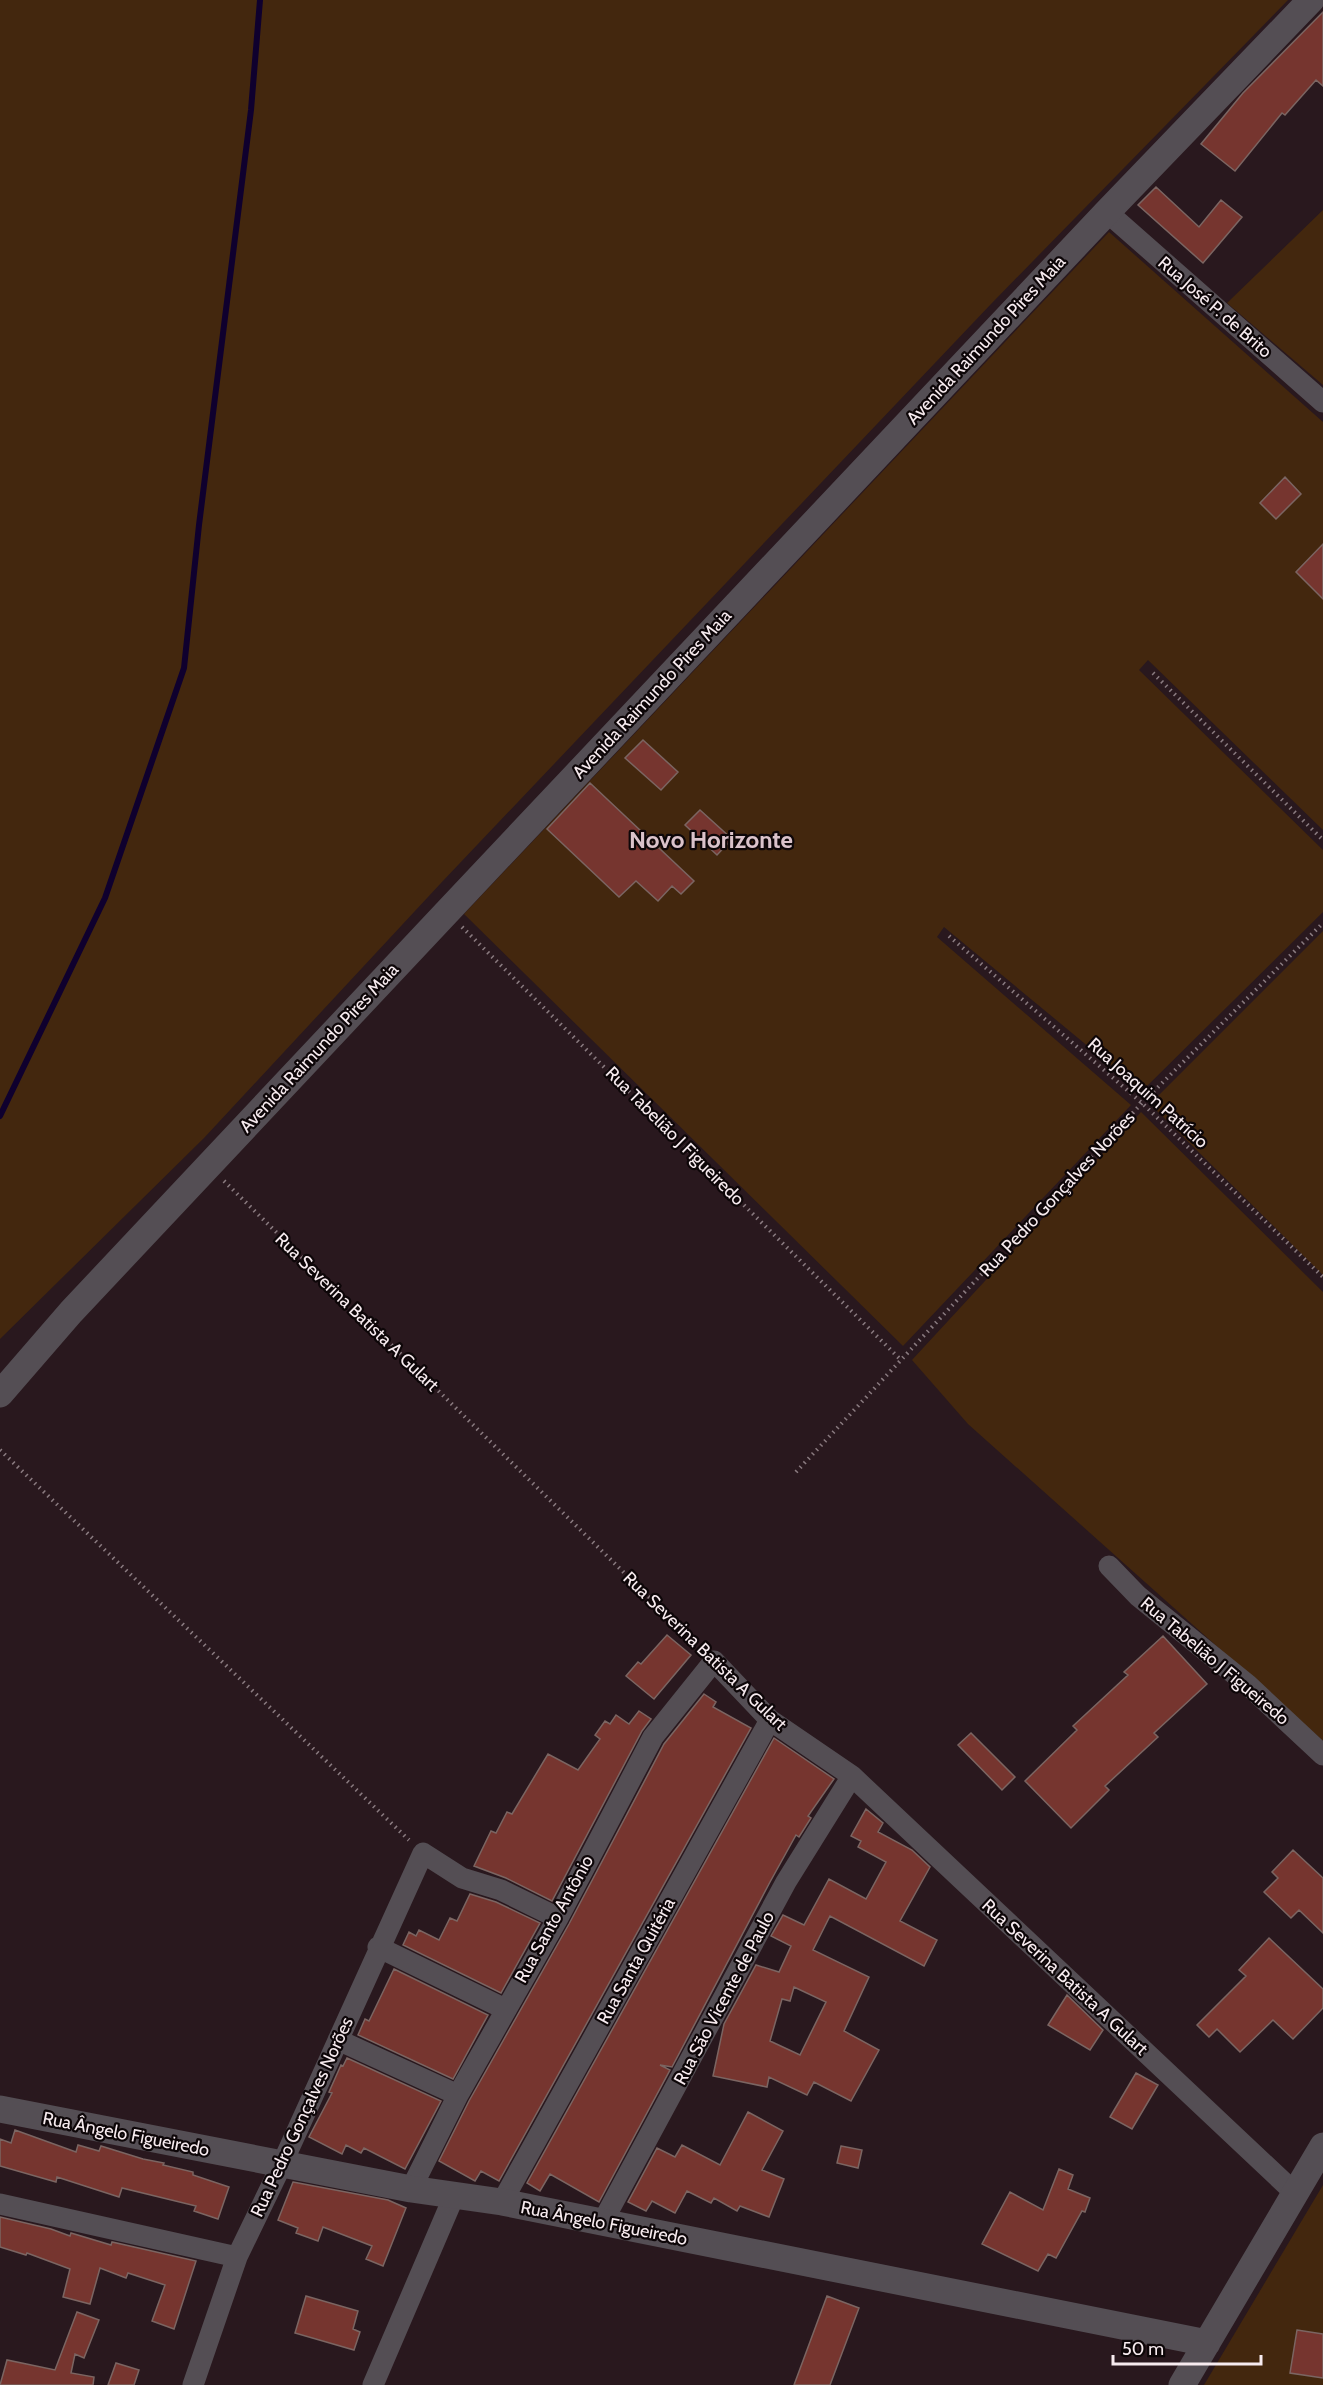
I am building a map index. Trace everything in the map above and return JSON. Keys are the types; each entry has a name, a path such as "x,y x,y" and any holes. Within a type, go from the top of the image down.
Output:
{"street":[{"name":"Avenida Raimundo Pires Maia","path":"0,1394 71,1312 208,1166 1107,212 1311,0"},
{"name":"Rua José P. de Brito","path":"1107,212 1323,402"},
{"name":"Rua Tabelião J Figueiredo","path":"1109,1566 1138,1596 1248,1685 1323,1755"},
{"name":"Rua Severina Batista A Gulart","path":"714,1661 770,1720 852,1776 1295,2193"},
{"name":"Rua Santo Antônio","path":"411,2189 458,2095 558,1918 654,1737 714,1661"},
{"name":"Rua Santa Quitéria","path":"502,2202 770,1720"},
{"name":"Rua São Vicente de Paulo","path":"602,2223 786,1882 852,1776"},
{"path":"423,1853 462,1878 501,1890 558,1918"},
{"name":"Rua Pedro Gonçalves Norões","path":"193,2385 237,2257 282,2164 378,1947 423,1853"},
{"path":"378,1947 505,2009"},
{"path":"338,2040 458,2095"},
{"name":"Rua Ângelo Figueiredo","path":"0,2109 411,2189 502,2202 1207,2343"},
{"path":"1182,2385 1323,2146"},
{"path":"373,2385 453,2196"},
{"path":"0,2204 237,2257"}],"path":[{"path":"1153,673 1323,840"},
{"name":"Rua Tabelião J Figueiredo","path":"447,912 902,1361"},
{"name":"Rua Pedro Gonçalves Norões","path":"796,1472 1142,1103 1323,923"},
{"name":"Rua Joaquim Patrício","path":"949,936 1142,1103 1323,1277"},
{"name":"Rua Severina Batista A Gulart","path":"208,1166 714,1661"},
{"path":"0,1450 423,1853"}],"shaded area":[{"path":"0,0 1288,0 991,304 441,883 204,1138 0,1339"},
{"path":"1323,210 1323,385 1227,303"},
{"path":"1109,232 1323,422 1323,830 1148,660 1139,670 1323,850 1323,912 1142,1091 944,927 937,937 1131,1105 903,1346 464,914"},
{"path":"1323,931 1323,1275 1150,1104"},
{"path":"1141,1112 1323,1292 1323,1741 968,1424 912,1360"},
{"path":"1323,2185 1323,2385 1204,2385"}],"building":[{"path":"1323,12 1323,86 1316,80 1285,115 1282,113 1235,171 1201,144 1243,93"},
{"path":"1156,187 1199,227 1221,200 1242,217 1203,263 1138,205"},
{"path":"1285,477 1301,494 1276,519 1260,503"},
{"path":"1323,544 1323,599 1296,572"},
{"path":"643,740 678,772 661,790 625,758"},
{"path":"590,783 694,881 681,894 672,886 658,901 636,881 619,897 547,829"},
{"path":"700,810 732,839 717,855 685,825"},
{"path":"667,1635 691,1655 654,1699 626,1676 638,1662 641,1664"},
{"path":"1163,1636 1207,1684 1154,1733 1158,1737 1105,1786 1109,1790 1071,1828 1025,1781 1077,1730 1073,1726 1128,1675 1124,1672"},
{"path":"704,1694 716,1702 713,1707 751,1728 499,2181 481,2171 475,2181 439,2161 469,2101 569,1924 664,1744"},
{"path":"639,1711 651,1719 642,1731 552,1901 506,1878 474,1866 491,1831 496,1833 507,1812 512,1814 548,1754 578,1770 600,1739 595,1735 605,1721 610,1724 616,1715 629,1724"},
{"path":"971,1733 1015,1777 1002,1790 958,1745"},
{"path":"774,1738 834,1779 808,1816 811,1818 799,1837 796,1835 672,2067 660,2065 670,2070 599,2202 550,2174 540,2191 527,2183"},
{"path":"866,1809 883,1823 878,1832 912,1850 930,1867 900,1921 937,1940 924,1966 830,1916 813,1950 869,1977 844,2031 879,2050 851,2101 814,2082 807,2095 769,2077 767,2087 713,2076 724,2024 756,1965 779,1972 791,1946 771,1936 783,1915 804,1925 829,1879 866,1899 886,1862 858,1847 861,1841 851,1836","holes":["794,1987 826,2002 800,2055 770,2041 782,1999 790,2001"]},
{"path":"1293,1850 1323,1878 1323,1933 1299,1910 1291,1918 1264,1892 1278,1878 1272,1872"},
{"path":"470,1894 496,1902 540,1923 501,1993 403,1945 409,1932 416,1936 419,1930 439,1940 450,1918 457,1921"},
{"path":"1269,1938 1323,1989 1323,2008 1293,2039 1273,2020 1240,2052 1217,2029 1209,2037 1197,2025 1246,1976 1239,1970"},
{"path":"394,1969 488,2015 453,2079 358,2035 365,2019 369,2021"},
{"path":"1067,1995 1103,2030 1090,2050 1048,2025"},
{"path":"347,2058 441,2101 405,2169 364,2148 361,2153 346,2145 342,2154 309,2137 332,2093 329,2092 341,2065 343,2066"},
{"path":"1136,2073 1158,2085 1132,2129 1110,2117"},
{"path":"748,2112 783,2131 762,2170 784,2179 769,2217 740,2206 737,2211 714,2198 711,2203 687,2191 675,2213 652,2201 646,2211 628,2202 657,2148 675,2157 682,2145 720,2165"},
{"path":"15,2130 76,2152 78,2145 99,2151 101,2146 193,2172 193,2175 229,2187 218,2219 194,2211 196,2206 122,2188 119,2197 57,2177 56,2182 0,2166 0,2139 11,2143"},
{"path":"841,2146 862,2150 858,2168 837,2163"},
{"path":"1059,2169 1073,2175 1068,2189 1090,2198 1085,2212 1082,2211 1056,2258 1048,2254 1038,2271 982,2244 1010,2192 1043,2210"},
{"path":"293,2182 388,2200 406,2208 383,2266 366,2259 372,2246 323,2227 318,2241 296,2233 298,2228 278,2220"},
{"path":"0,2217 70,2236 71,2233 111,2245 112,2242 196,2261 174,2329 152,2321 165,2285 128,2273 126,2278 100,2268 90,2304 63,2297 70,2269 27,2253 26,2255 0,2247"},
{"path":"306,2296 358,2311 353,2329 360,2332 354,2350 295,2333"},
{"path":"827,2296 859,2308 830,2385 794,2385"},
{"path":"77,2312 99,2320 84,2358 75,2354 71,2373 94,2377 93,2385 0,2385 7,2360 55,2370"},
{"path":"1297,2330 1323,2334 1323,2378 1290,2373"},
{"path":"116,2363 139,2370 134,2385 108,2385"}],"waterway":[{"path":"0,1116 105,898 184,668 199,525 251,110 260,0"}],"district":[{"name":"Novo Horizonte","path":"711,840"}]}
